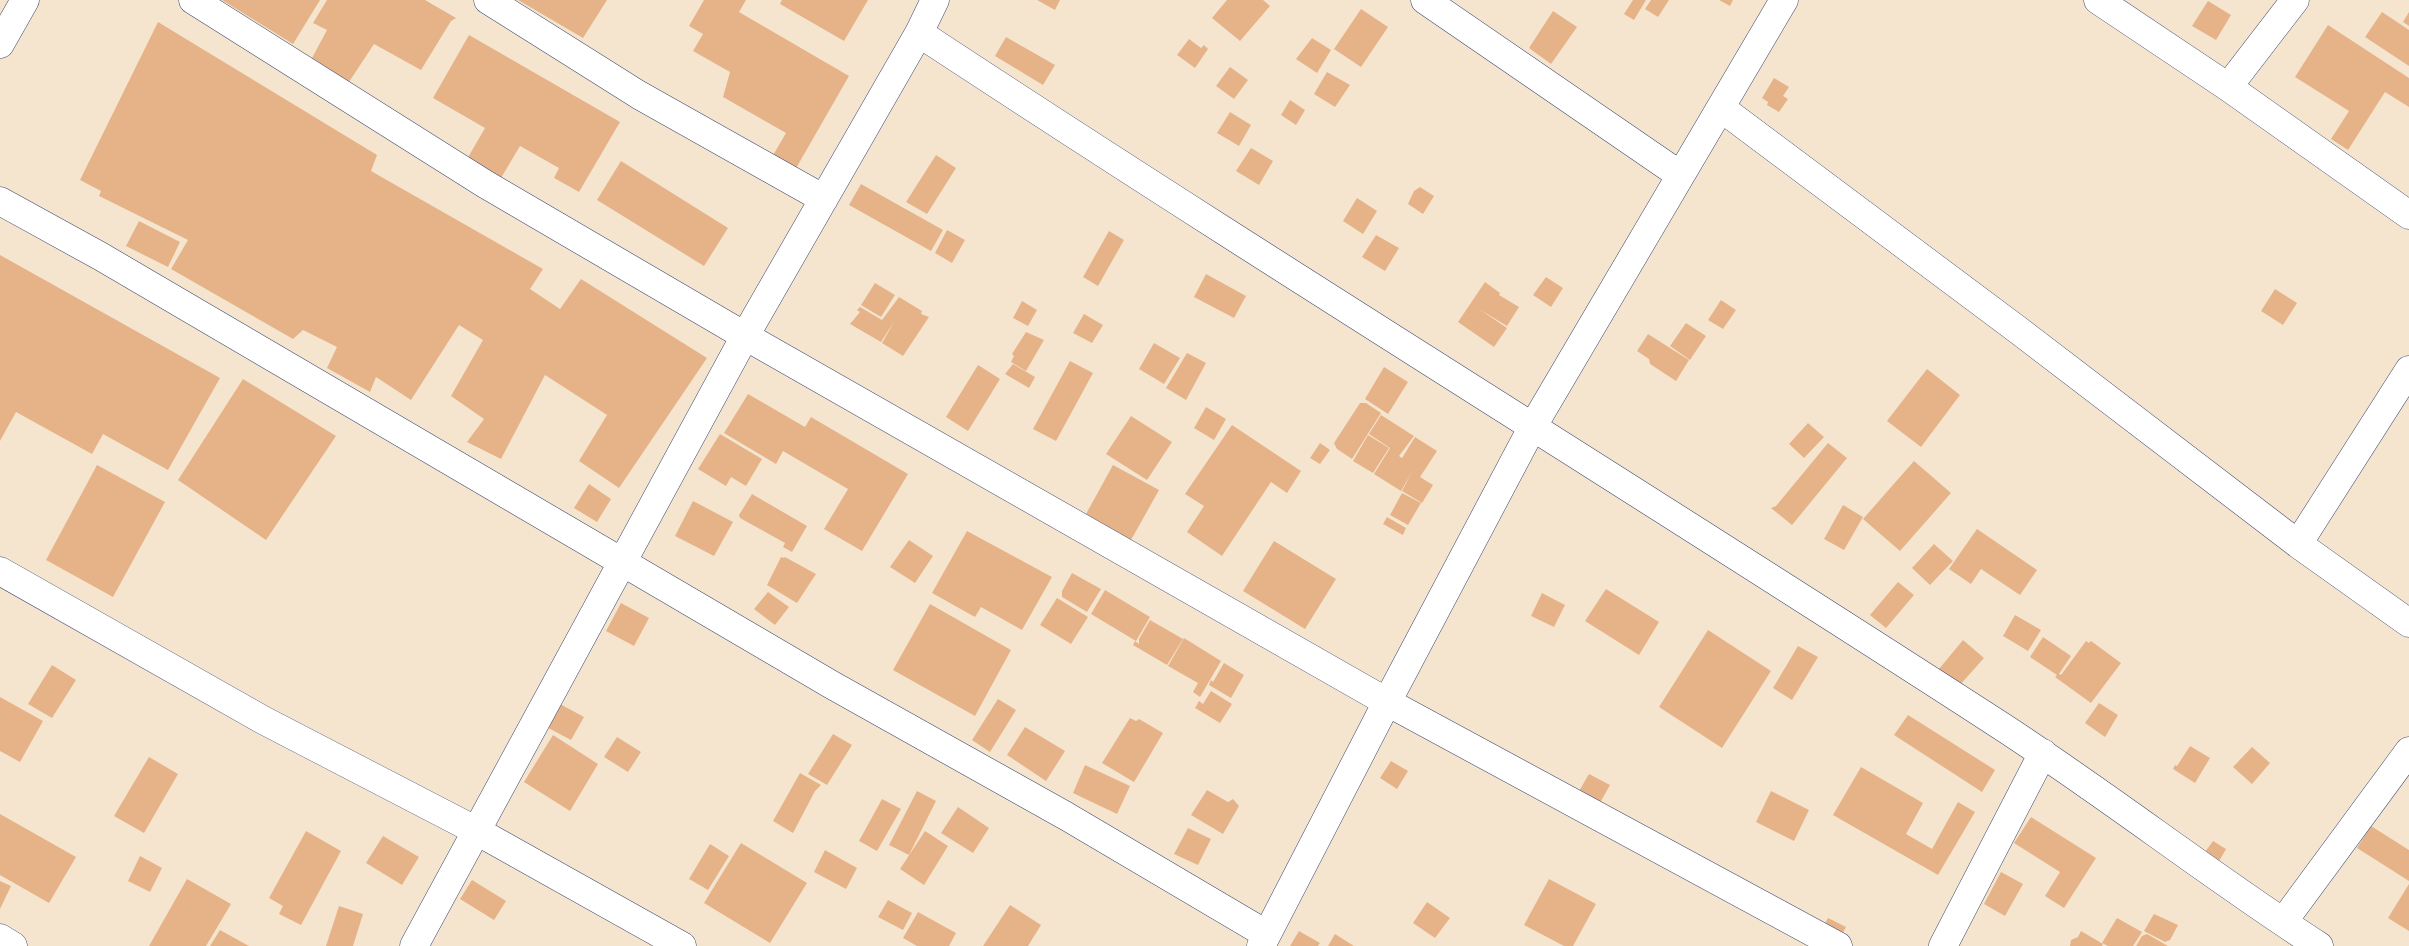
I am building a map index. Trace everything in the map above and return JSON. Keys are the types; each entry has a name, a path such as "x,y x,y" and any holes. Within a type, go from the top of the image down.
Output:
{"street":[{"path":"0,44 25,0"},
{"path":"193,0 485,184 745,336 1387,702 1838,946"},
{"path":"488,0 639,96 824,199"},
{"path":"414,946 475,830 745,336 919,33 935,0"},
{"path":"1425,0 1680,175"},
{"path":"0,201 100,256 832,685 1066,816 1263,940 1533,426 1784,0"},
{"path":"2098,0 2228,88 2409,215"},
{"path":"2228,88 2295,0"},
{"path":"919,33 1111,159 1533,426 2043,753 2320,946"},
{"path":"1721,108 2018,330 2298,544 2409,624"},
{"path":"2298,544 2409,370"},
{"path":"0,572 262,720 475,830 682,946"},
{"path":"2283,922 2409,751"},
{"path":"1944,946 2043,753"},
{"path":"0,938 13,946"}],"building":[{"path":"222,0 320,0 293,44"},
{"path":"327,0 425,0 456,18 451,21 421,70 374,44 349,82 312,58 327,30 313,23"},
{"path":"518,0 607,0 583,38"},
{"path":"704,0 746,0 739,12 849,76 795,170 772,157 786,133 723,97 730,72 693,51 703,34 689,26"},
{"path":"782,0 868,0 844,41 780,4"},
{"path":"1037,0 1060,0 1055,10"},
{"path":"1227,0 1263,0 1270,6 1240,41 1212,18"},
{"path":"1633,0 1646,0 1634,20 1624,14"},
{"path":"1651,0 1669,0 1658,17 1645,9"},
{"path":"1719,0 1733,0 1730,6"},
{"path":"2208,1 2231,15 2216,40 2192,26"},
{"path":"1361,9 1388,27 1361,67 1334,49"},
{"path":"1553,11 1577,27 1551,64 1529,48"},
{"path":"2382,12 2409,30 2409,66 2365,37"},
{"path":"2409,12 2409,26 2403,22"},
{"path":"158,22 377,155 371,171 543,269 530,289 560,309 581,279 707,358 619,488 579,461 607,415 545,375 501,459 467,442 484,419 451,396 483,340 459,325 411,400 376,377 370,392 327,368 337,347 303,330 293,339 171,269 188,240 99,196 101,191 80,180"},
{"path":"2328,25 2409,78 2409,107 2385,92 2348,150 2331,139 2349,111 2295,77"},
{"path":"469,35 620,122 579,192 554,178 559,168 520,146 501,178 467,159 485,128 433,98"},
{"path":"1006,37 1055,65 1043,85 995,56"},
{"path":"1312,38 1331,50 1317,73 1296,59"},
{"path":"1189,39 1201,48 1204,45 1208,49 1195,68 1177,55"},
{"path":"1230,67 1248,80 1234,99 1216,86"},
{"path":"1327,72 1350,85 1335,107 1314,94"},
{"path":"1774,78 1789,87 1783,96 1788,99 1779,112 1767,105 1768,102 1762,98"},
{"path":"1290,100 1305,110 1296,125 1281,115"},
{"path":"1230,112 1251,125 1239,146 1217,133"},
{"path":"1251,148 1273,161 1259,185 1236,171"},
{"path":"936,155 956,168 927,214 906,202"},
{"path":"621,161 728,228 704,266 597,200"},
{"path":"861,184 943,230 931,251 849,205"},
{"path":"1420,187 1434,196 1423,214 1408,204 1414,191"},
{"path":"1357,198 1377,211 1363,234 1343,221"},
{"path":"139,221 180,242 168,267 126,246"},
{"path":"947,230 965,240 952,263 935,253"},
{"path":"1109,231 1124,240 1098,286 1083,277"},
{"path":"1376,235 1399,248 1385,271 1362,257"},
{"path":"0,255 220,378 168,470 103,434 92,454 16,412 0,441"},
{"path":"1206,274 1246,296 1234,318 1194,297"},
{"path":"1546,277 1563,288 1551,307 1533,295"},
{"path":"1485,282 1500,293 1499,295 1519,307 1507,326 1479,309 1507,328 1494,347 1458,322"},
{"path":"875,283 895,295 881,317 861,305"},
{"path":"2275,289 2297,303 2283,325 2261,311"},
{"path":"899,297 922,311 921,314 929,317 903,356 882,343 895,320 881,342 850,324 860,312 857,310 860,307 882,320"},
{"path":"1721,300 1736,310 1723,329 1708,320"},
{"path":"1022,301 1037,310 1028,326 1013,318"},
{"path":"1084,314 1103,325 1092,343 1073,333"},
{"path":"1686,323 1706,336 1690,360 1670,346"},
{"path":"1026,332 1044,340 1026,371 1011,362 1014,356 1012,354"},
{"path":"1648,334 1689,360 1676,381 1650,364 1649,359 1637,351"},
{"path":"1154,343 1180,358 1164,384 1139,369"},
{"path":"1187,353 1206,363 1186,400 1166,388"},
{"path":"1070,361 1093,373 1056,441 1033,429"},
{"path":"1013,364 1035,377 1029,388 1005,374"},
{"path":"978,365 1000,379 968,431 946,417"},
{"path":"1384,367 1408,382 1388,414 1365,399"},
{"path":"1927,369 1960,395 1921,447 1887,421"},
{"path":"243,379 336,436 266,540 178,480"},
{"path":"748,394 805,427 811,417 908,474 862,551 824,529 848,489 783,451 776,464 724,433"},
{"path":"1360,403 1366,403 1381,413 1352,459 1337,449 1334,443"},
{"path":"1206,407 1226,419 1214,440 1194,428"},
{"path":"1381,415 1414,436 1399,456 1402,458 1415,437 1437,451 1420,477 1433,485 1422,503 1402,491 1413,470 1401,491 1374,474 1390,448 1369,434"},
{"path":"1131,416 1172,442 1147,480 1106,454"},
{"path":"1808,423 1824,437 1804,458 1789,444"},
{"path":"1232,425 1301,471 1287,493 1271,482 1222,556 1187,532 1204,506 1185,494"},
{"path":"720,434 762,459 746,486 731,477 726,486 698,469"},
{"path":"1368,435 1389,448 1373,473 1353,461"},
{"path":"1320,443 1330,450 1320,464 1310,458"},
{"path":"1828,443 1847,458 1792,525 1771,508 1776,506"},
{"path":"1914,461 1951,493 1900,551 1863,519"},
{"path":"97,465 165,502 113,597 46,560"},
{"path":"1113,465 1159,490 1131,540 1086,514"},
{"path":"589,484 611,499 597,522 574,508"},
{"path":"1402,493 1421,503 1408,525 1390,515"},
{"path":"752,494 807,526 792,552 783,547 785,543 740,518 739,515"},
{"path":"693,501 733,522 714,556 675,536"},
{"path":"1843,505 1863,517 1844,550 1824,539"},
{"path":"1387,517 1406,528 1403,535 1383,524"},
{"path":"1977,529 2037,570 2020,595 1981,569 1971,584 1949,569"},
{"path":"967,531 1052,577 1022,630 981,607 975,617 932,593"},
{"path":"909,540 933,556 915,583 890,567"},
{"path":"1274,541 1336,579 1305,629 1243,591"},
{"path":"1934,544 1953,561 1930,585 1912,568"},
{"path":"781,557 785,557 816,574 797,603 767,585"},
{"path":"1072,573 1101,589 1087,612 1062,597 1062,591"},
{"path":"1898,582 1914,595 1886,628 1870,615"},
{"path":"1606,589 1659,622 1639,655 1585,621"},
{"path":"1105,590 1150,617 1136,641 1091,614"},
{"path":"768,592 789,607 775,625 754,609"},
{"path":"1542,593 1565,605 1554,627 1531,616"},
{"path":"1057,598 1088,617 1071,644 1040,625"},
{"path":"621,603 649,618 634,646 606,631"},
{"path":"930,604 1011,650 975,716 893,670"},
{"path":"2015,615 2041,630 2028,651 2003,636"},
{"path":"1150,620 1183,639 1167,665 1133,645 1135,641 1139,644 1139,639"},
{"path":"1708,630 1771,671 1722,748 1659,707"},
{"path":"2043,637 2071,656 2059,674 2061,675 2086,641 2089,643 2091,641 2121,663 2091,703 2055,677 2057,675 2030,657"},
{"path":"1184,638 1221,661 1200,697 1193,692 1198,683 1168,666"},
{"path":"1963,640 1984,658 1959,686 1939,669"},
{"path":"1798,646 1818,657 1792,700 1773,688"},
{"path":"1224,663 1244,675 1231,698 1209,685 1211,680 1213,682"},
{"path":"52,665 76,680 52,718 28,704"},
{"path":"1211,691 1232,704 1220,723 1195,708 1199,701 1203,704"},
{"path":"0,697 43,721 20,762 0,751"},
{"path":"549,698 584,717 571,740 537,722"},
{"path":"998,699 1016,710 990,752 972,740"},
{"path":"2099,703 2118,715 2105,737 2085,723"},
{"path":"1908,715 1995,770 1982,792 1894,735"},
{"path":"1130,718 1136,721 1139,719 1163,733 1134,782 1102,763"},
{"path":"1025,727 1065,751 1046,781 1007,755"},
{"path":"833,734 852,745 827,785 808,774"},
{"path":"553,735 598,764 570,811 524,782"},
{"path":"617,737 641,752 628,772 604,757"},
{"path":"2190,746 2210,758 2195,783 2173,769"},
{"path":"2252,747 2270,763 2252,784 2233,767"},
{"path":"149,757 178,774 144,833 114,816"},
{"path":"1391,761 1408,771 1397,789 1380,778"},
{"path":"1085,765 1130,786 1117,814 1073,793"},
{"path":"1861,767 1923,803 1906,834 1932,849 1958,802 1975,812 1938,875 1833,815"},
{"path":"800,773 821,785 815,791 793,833 773,821"},
{"path":"1589,774 1610,785 1596,810 1575,798"},
{"path":"1207,790 1228,802 1233,799 1239,806 1223,834 1191,815"},
{"path":"917,791 936,801 909,855 889,845"},
{"path":"1771,791 1809,810 1794,841 1756,822"},
{"path":"882,799 901,809 877,851 859,841"},
{"path":"958,807 989,828 973,853 941,833"},
{"path":"0,814 76,857 49,903 0,875"},
{"path":"2031,817 2096,858 2064,908 2045,896 2060,872 2014,843"},
{"path":"2371,826 2409,850 2409,881 2357,848"},
{"path":"1188,828 1211,839 1198,865 1174,854"},
{"path":"306,831 341,851 301,925 279,914 283,906 269,898"},
{"path":"925,831 948,846 924,885 900,869"},
{"path":"383,836 419,857 402,885 366,863"},
{"path":"2213,841 2226,849 2218,863 2205,852"},
{"path":"741,843 807,883 770,943 704,903"},
{"path":"710,844 729,856 708,890 689,879"},
{"path":"825,850 857,868 846,889 814,872"},
{"path":"140,856 162,868 150,892 128,881"},
{"path":"2001,872 2023,884 2005,916 1984,904"},
{"path":"187,879 231,904 206,946 149,946"},
{"path":"1549,879 1596,904 1573,946 1564,946 1524,925"},
{"path":"472,880 506,901 494,920 460,899"},
{"path":"0,881 11,886 0,909"},
{"path":"2409,884 2409,931 2388,918"},
{"path":"888,900 912,913 903,930 878,917"},
{"path":"1427,902 1450,918 1435,938 1413,923"},
{"path":"1010,905 1041,925 1028,946 983,946"},
{"path":"339,906 363,914 353,946 326,946"},
{"path":"918,912 956,933 949,946 917,946 903,938"},
{"path":"2154,914 2178,925 2170,940 2165,942 2144,931"},
{"path":"1828,918 1846,927 1836,946 1815,942"},
{"path":"2117,918 2142,932 2133,946 2108,946 2102,943"},
{"path":"220,930 249,946 210,946"},
{"path":"1299,931 1320,943 1318,946 1290,946"},
{"path":"2081,931 2103,944 2102,946 2070,946 2071,940 2078,937"},
{"path":"1335,934 1354,946 1328,946"},
{"path":"2147,934 2168,946 2136,946 2142,936"}]}
